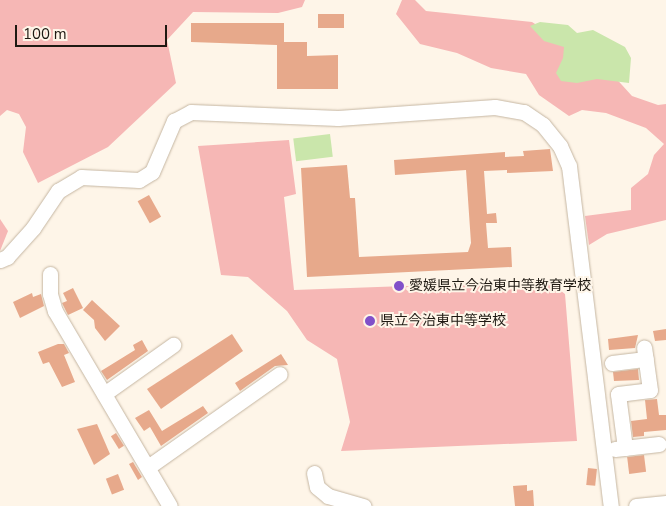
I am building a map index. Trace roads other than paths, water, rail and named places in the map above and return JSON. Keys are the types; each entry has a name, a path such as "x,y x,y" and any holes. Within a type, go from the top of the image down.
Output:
{"street":[{"path":"0,260 7,257 32,228 58,191 81,177 139,180 152,172 174,121 190,112 338,118 494,107 524,112 543,126 560,146 569,166 611,506"},
{"path":"50,274 50,294 55,311 170,506"},
{"path":"104,394 173,345"},
{"path":"612,363 645,353 650,390 618,394 625,448"},
{"path":"148,467 280,374"},
{"path":"604,450 659,444"},
{"path":"314,474 317,487 328,496 364,506"},
{"path":"636,506 666,504"}],"place":[{"name":"愛媛県立今治東中等教育学校","path":"399,286"},
{"name":"県立今治東中等学校","path":"370,321"}]}
